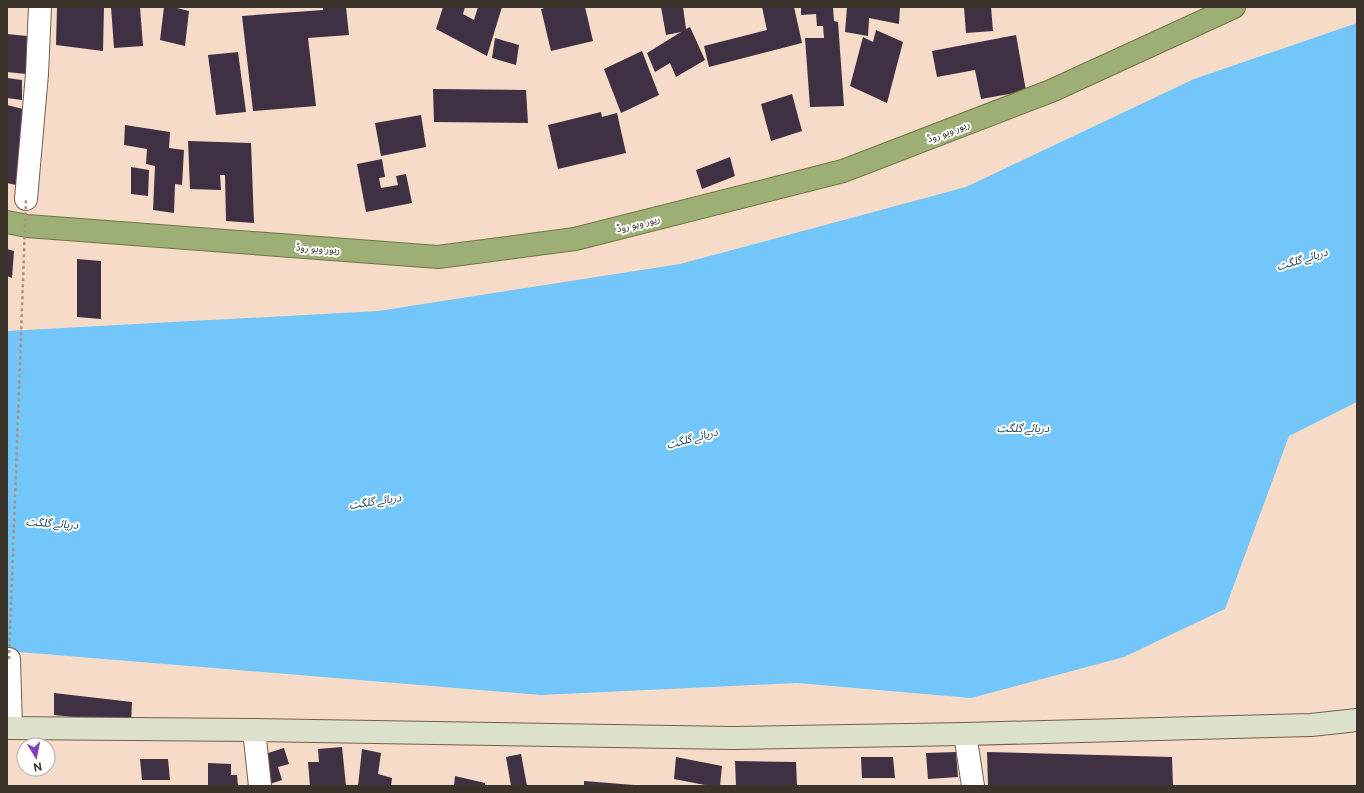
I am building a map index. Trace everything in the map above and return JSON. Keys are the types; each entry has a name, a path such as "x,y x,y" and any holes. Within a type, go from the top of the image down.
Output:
{"highway":[{"name":"ریور ویو روڈ","path":"7,222 27,226 438,257 575,239 843,170 1051,91 1234,7"}],"main road":[{"path":"9,728 254,730 733,738 965,734 1311,725 1357,720"}],"street":[{"path":"26,199 37,74 40,7"},
{"path":"9,659 9,728"},
{"path":"254,730 260,786"},
{"path":"965,734 973,786"}],"path":[{"path":"9,659 26,199"}],"water":[{"name":"دریائے گلگت","path":"1357,23 1357,402 1289,436 1225,609 1124,657 971,698 797,683 541,695 7,651 7,331 378,311 680,264 966,187 1194,79"}],"building":[{"path":"57,7 104,7 103,51 56,45"},
{"path":"111,7 140,7 143,46 114,48"},
{"path":"164,7 173,7 189,11 185,46 160,40"},
{"path":"323,7 346,7 349,35 308,38 316,106 253,111 242,16 323,10"},
{"path":"443,7 465,7 463,14 474,20 478,7 502,7 487,56 436,29"},
{"path":"548,7 585,7 593,41 551,51 541,9"},
{"path":"661,7 683,7 686,29 690,27 705,60 676,77 670,63 655,72 647,53 681,32 666,35"},
{"path":"762,7 794,7 802,43 709,67 704,46 767,30"},
{"path":"801,7 833,7 834,21 838,22 844,106 810,107 805,38 824,38 823,26 817,26 816,14 801,15"},
{"path":"847,7 900,7 899,24 869,18 868,36 845,32"},
{"path":"964,7 991,7 993,31 966,33"},
{"path":"876,30 903,42 887,103 850,86 863,37 873,42"},
{"path":"7,34 27,36 26,74 7,72"},
{"path":"1016,35 1026,91 981,99 975,70 937,77 932,51"},
{"path":"495,38 519,45 516,65 492,58"},
{"path":"642,51 659,95 621,113 604,69"},
{"path":"238,52 246,112 216,115 208,55"},
{"path":"7,78 22,80 22,100 7,98"},
{"path":"433,89 526,90 528,123 434,122"},
{"path":"792,94 802,131 771,141 761,104"},
{"path":"7,105 23,109 16,185 7,183"},
{"path":"601,112 602,117 617,113 626,153 558,169 548,125"},
{"path":"421,115 426,147 381,156 375,123"},
{"path":"125,125 170,132 169,148 184,150 182,185 175,184 174,213 153,210 155,166 146,164 147,149 124,145"},
{"path":"188,141 251,143 254,223 226,221 225,175 220,175 221,190 190,189"},
{"path":"730,157 735,176 702,189 696,170"},
{"path":"382,159 385,177 379,178 381,188 398,185 396,176 406,174 412,203 366,212 357,164"},
{"path":"131,167 149,170 148,196 131,194"},
{"path":"7,249 14,251 12,278 7,276"},
{"path":"77,259 101,261 101,319 77,317"},
{"path":"54,693 132,702 131,723 54,715"},
{"path":"342,747 346,786 310,786 308,762 319,762 318,749"},
{"path":"284,748 289,764 278,767 282,780 270,784 262,755"},
{"path":"362,749 381,753 378,774 392,778 391,786 358,786"},
{"path":"956,752 958,777 928,779 926,753"},
{"path":"987,752 1172,757 1173,786 988,786"},
{"path":"521,754 527,786 511,786 506,757"},
{"path":"676,757 722,766 720,786 710,786 674,779"},
{"path":"861,757 893,757 895,778 862,778"},
{"path":"140,759 168,759 170,780 142,780"},
{"path":"735,761 796,762 797,786 736,786"},
{"path":"208,763 231,764 231,775 237,775 238,786 208,786"},
{"path":"455,776 485,783 485,786 454,786"},
{"path":"584,781 634,785 634,786 584,786"}]}
